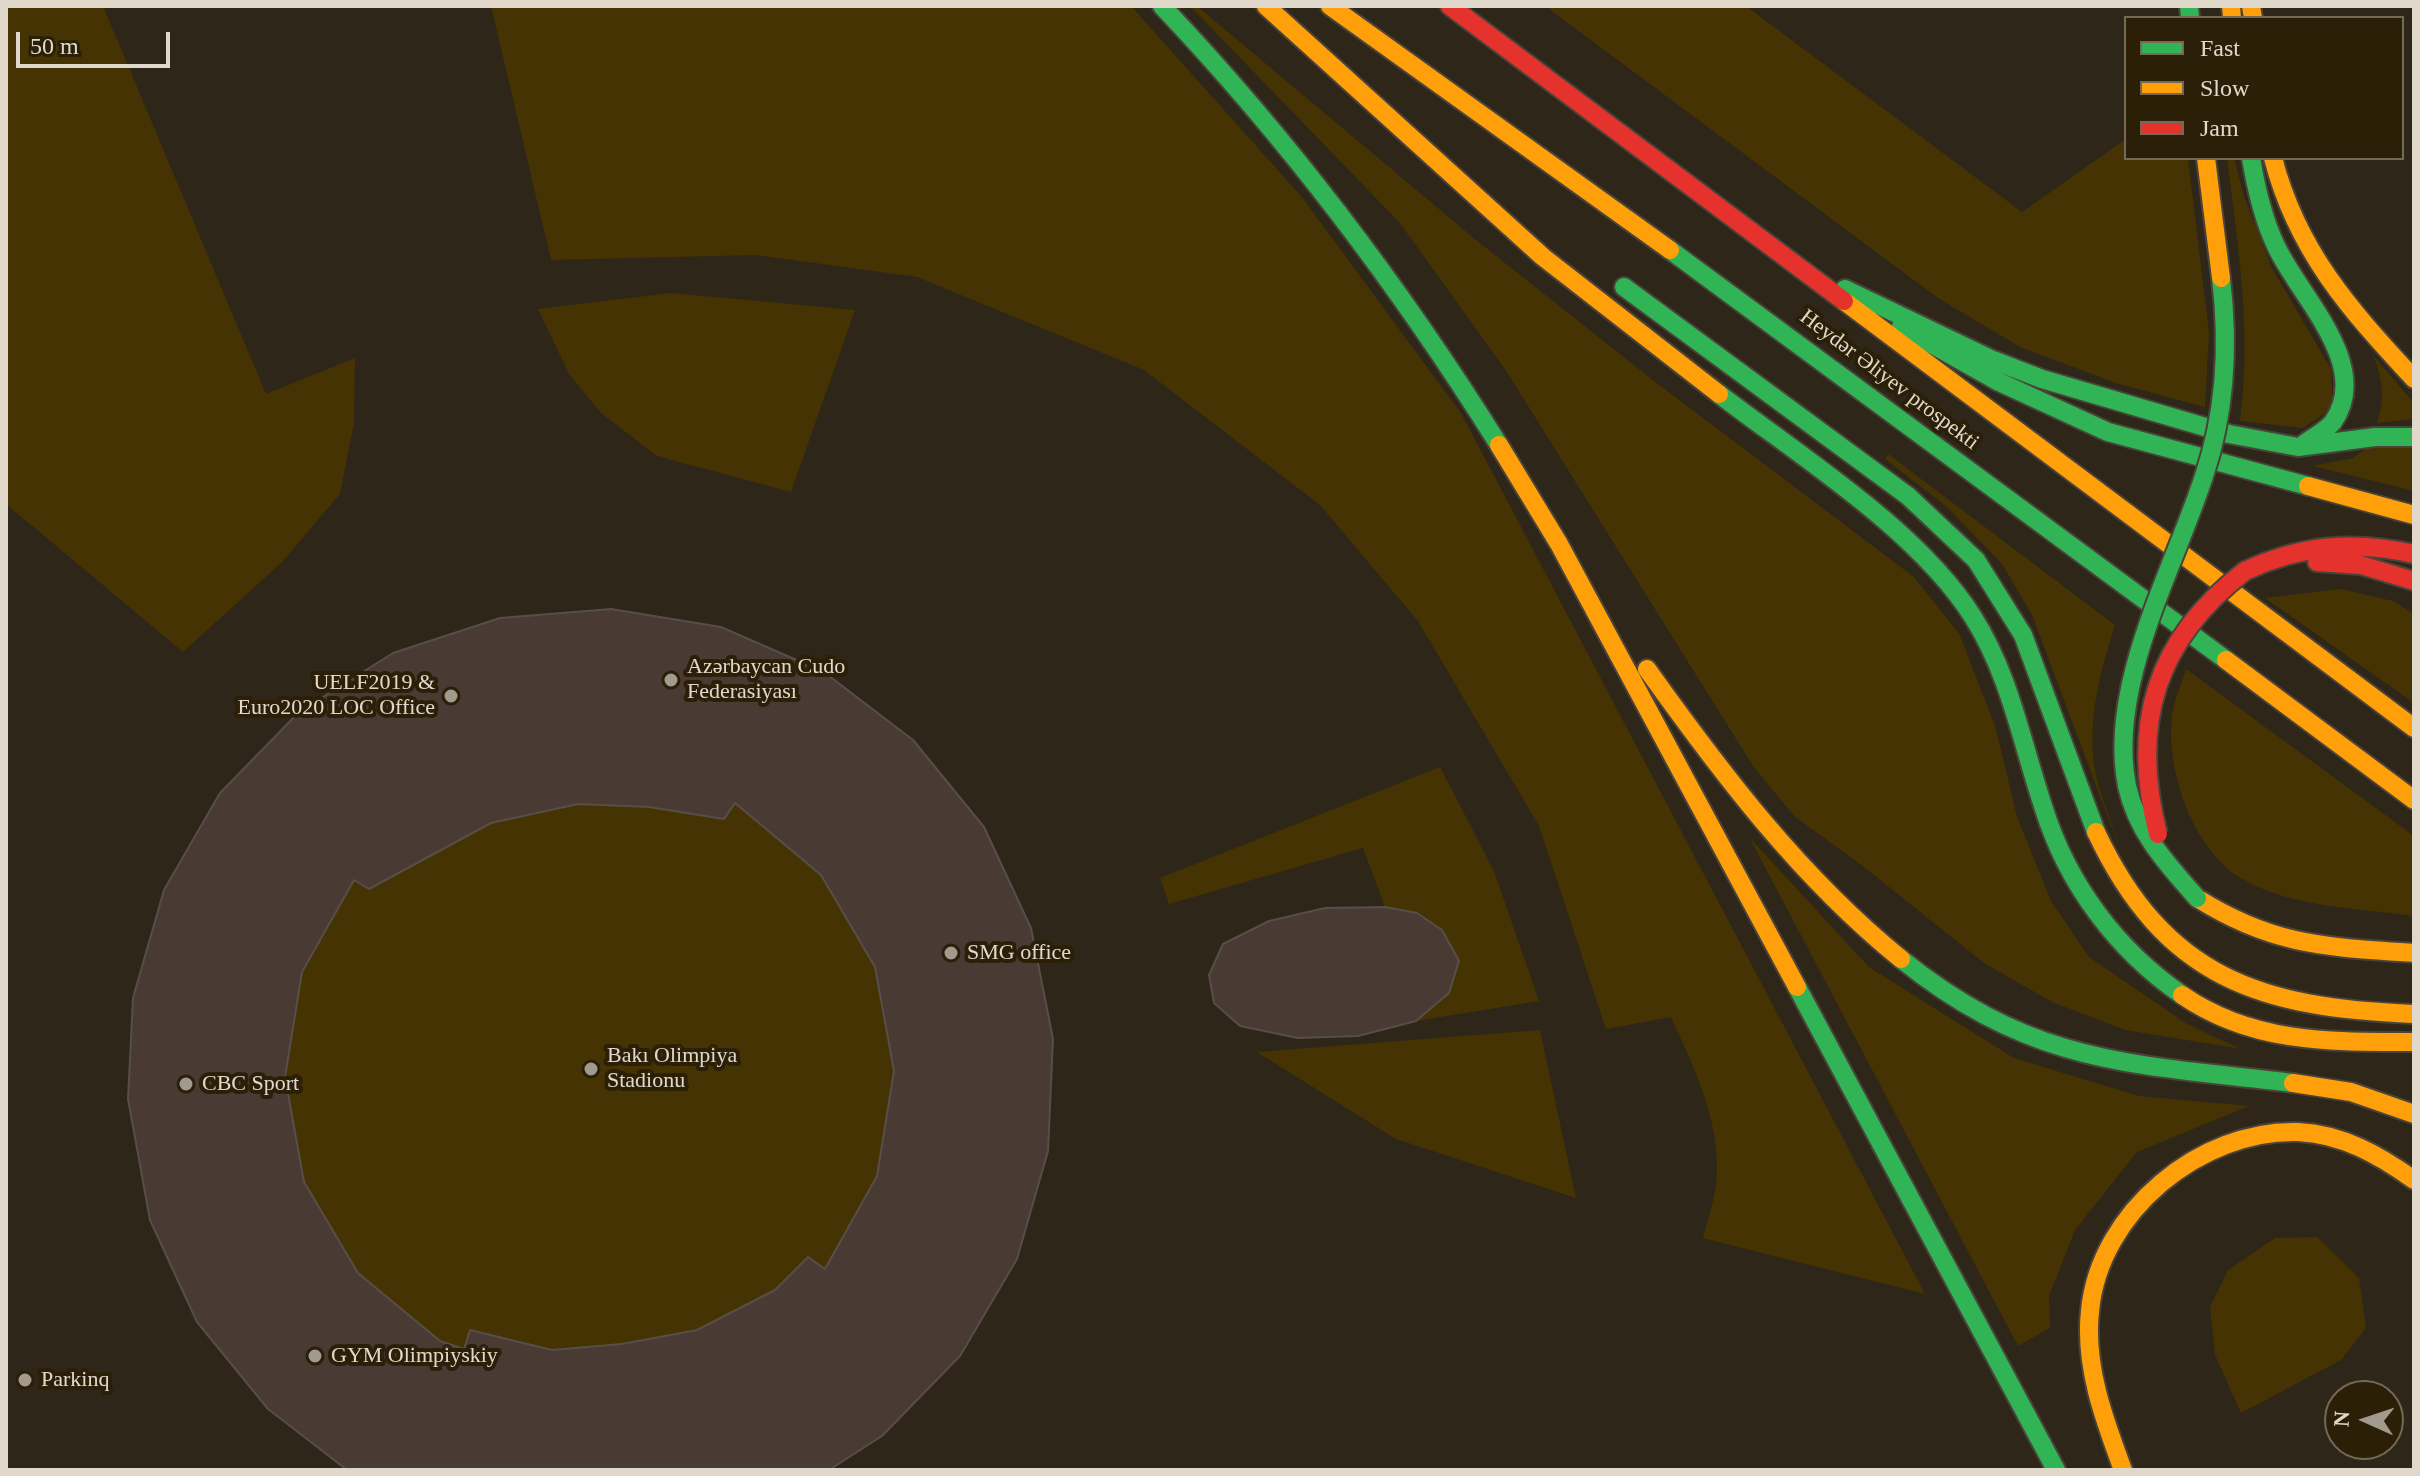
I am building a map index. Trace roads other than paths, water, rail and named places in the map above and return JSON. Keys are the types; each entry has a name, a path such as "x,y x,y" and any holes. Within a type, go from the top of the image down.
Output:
{"main road":[{"path":"1162,6 1296,156 1380,262 1484,417 1559,544 1940,1259 2056,1470"},
{"path":"1266,6 1504,196"},
{"name":"Heydər Əliyev prospekti","path":"1330,6 1769,321 2414,800"},
{"name":"Heydər Əliyev prospekti","path":"1450,6 2414,728"},
{"path":"1307,40 1543,257 1910,541 1938,570 1964,601 1987,641 2004,681 2045,814 2070,871 2088,903 2124,948 2166,986 2193,1003 2269,1035 2338,1043 2414,1042"},
{"path":"2206,160 2222,313 2221,409 2204,480 2128,697 2122,763 2126,792 2146,843 2176,880 2238,925 2290,943 2406,953"},
{"path":"2252,160 2277,247 2333,344 2346,379 2344,407 2337,420 2328,430 2298,447"},
{"path":"2274,160 2287,207 2313,262 2343,303 2414,379"},
{"path":"1792,263 1993,360 2159,416 2259,442 2298,447 2375,437 2414,437"},
{"path":"1792,263 1936,348 2062,413 2108,432 2414,515"},
{"path":"1604,273 1899,489 1975,559 2020,627 2036,661 2093,830 2136,905 2165,937 2224,980 2256,993 2347,1012 2414,1014"},
{"path":"1559,544 1741,796 1863,925 1921,974 1984,1015 2042,1042 2113,1062 2182,1075 2325,1089 2390,1102 2414,1114"},
{"path":"2197,898 2161,841 2150,810 2144,764 2147,726 2156,683 2172,649 2191,620 2245,571 2291,552 2324,546 2370,546 2414,554"},
{"path":"2245,571 2289,564 2344,564 2386,570 2414,581"},
{"path":"2123,1470 2095,1386 2089,1326 2094,1285 2110,1247 2136,1208 2170,1173 2220,1144 2274,1131 2322,1133 2367,1148 2414,1180"}],"place":[{"name":"Azərbaycan Cudo Federasiyası","path":"671,680"},
{"name":"UELF2019 & Euro2020 LOC Office","path":"451,696"},
{"name":"SMG office","path":"951,953"},
{"name":"Bakı Olimpiya Stadionu","path":"591,1069"},
{"name":"CBC Sport","path":"186,1084"},
{"name":"GYM Olimpiyskiy","path":"315,1356"},
{"name":"Parkinq","path":"25,1380"}]}
